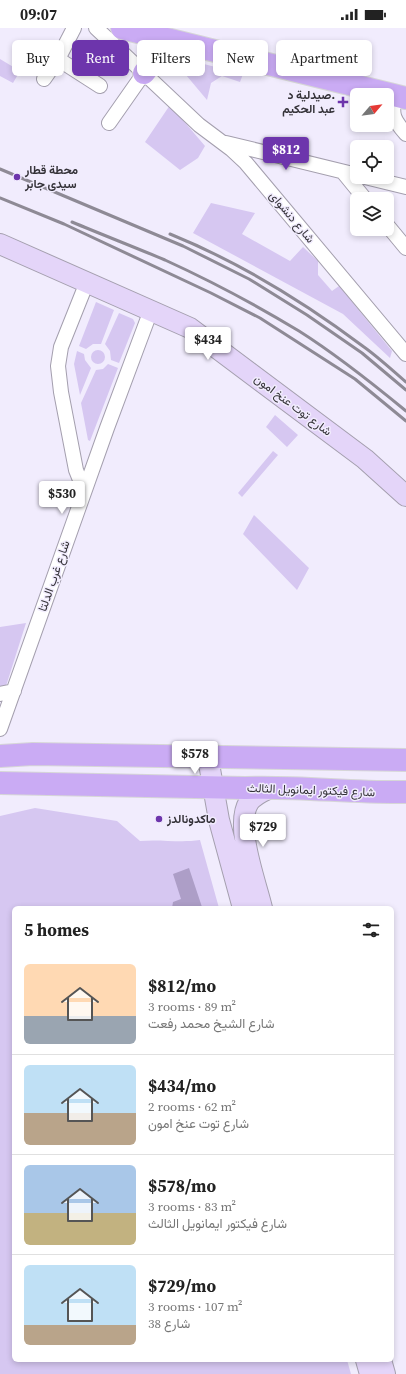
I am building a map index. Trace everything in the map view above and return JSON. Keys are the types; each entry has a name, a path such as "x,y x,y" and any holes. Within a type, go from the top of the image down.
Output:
{"main road":[{"path":"122,28 175,34 402,92"},
{"name":"شارع توت عنخ امون","path":"0,244 182,323 198,333 365,459 406,496"},
{"path":"0,756 33,754 406,760"},
{"path":"208,758 219,820 242,906"},
{"name":"شارع فيكتور ايمانويل الثالث","path":"0,783 272,787 406,792"},
{"path":"261,906 244,837 244,817 246,808 254,797 272,787"},
{"path":"367,1362 370,1374"},
{"path":"382,1362 385,1374"}],"street":[{"path":"64,47 74,28"},
{"name":"شارع دنشواى","path":"96,28 137,66"},
{"path":"64,66 100,86"},
{"path":"109,123 142,76"},
{"name":"شارع دنشواى","path":"147,76 199,125 239,156 254,171 406,354"},
{"path":"402,92 393,114 396,122 406,134"},
{"path":"222,142 350,174"},
{"path":"342,172 359,192"},
{"path":"394,184 406,187"},
{"path":"394,233 406,248"},
{"path":"86,487 80,480 76,470 61,392 58,366 61,348 87,282"},
{"name":"شارع غرب الدلتا","path":"0,729 151,310"},
{"path":"0,694 14,691"}],"shaded area":[{"path":"0,59 12,66 12,76 17,76 13,83 0,76"},
{"path":"205,64 213,66 213,76 222,76 211,83 207,100 187,76 205,76"},
{"path":"222,76 242,76 240,82"},
{"path":"170,105 205,146 198,158 180,170 145,142"},
{"path":"211,203 255,213 242,234 290,261 303,247 318,261 318,275 332,291 339,286 392,351 390,358 343,314 193,233"},
{"path":"96,302 114,310 101,344 93,344 86,349 79,346"},
{"path":"119,313 133,319 135,323 119,363 111,360 110,351 105,344"},
{"path":"98,350 103,352 105,357 103,362 98,364 93,362 91,357 93,352"},
{"path":"77,351 84,354 85,360 91,368 80,395 74,364"},
{"path":"108,364 118,368 90,441 88,440 81,403 96,370 103,369"},
{"path":"275,415 298,435 287,447 266,427"},
{"path":"273,451 278,455 242,497 238,493"},
{"path":"254,515 309,568 297,590 243,534"},
{"path":"26,623 6,686 0,688 0,627"},
{"path":"35,808 117,821 140,841 200,840 218,906 12,906 12,1362 348,1362 351,1374 0,1374 0,816"},
{"path":"189,868 202,906 172,906 173,902 181,899 173,874"}],"railway":[{"path":"0,169 183,246 249,279 307,315 362,353 406,390"},
{"path":"0,198 64,224 211,293 260,318 355,379 406,421"},
{"path":"72,222 165,260 266,312 299,331 327,350 406,411"},
{"path":"170,234 246,270 318,314 380,359 406,382"}],"place":[{"name":"صيدلية د. عبد الحكيم","path":"343,102"},
{"name":"محطة قطار سيدى جابر","path":"17,177"},
{"name":"ماكدونالدز","path":"159,819"}]}
